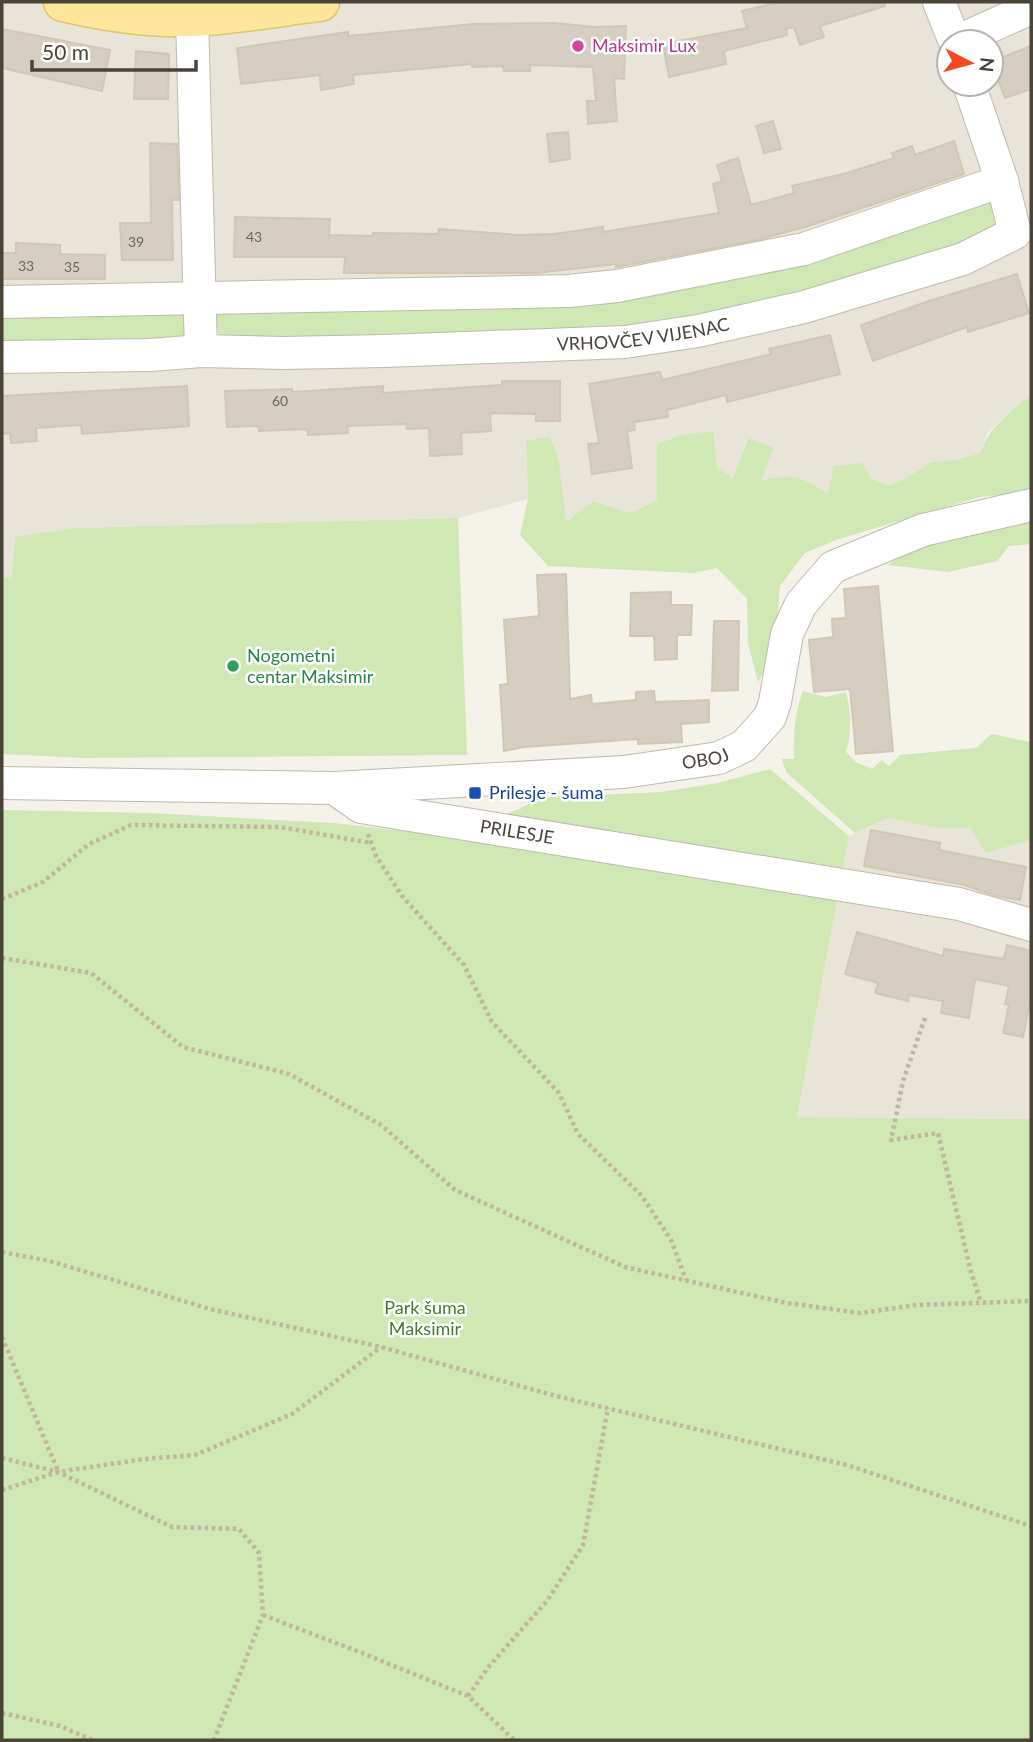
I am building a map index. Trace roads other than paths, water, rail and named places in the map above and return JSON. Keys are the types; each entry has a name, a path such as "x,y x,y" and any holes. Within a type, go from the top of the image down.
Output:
{"main road":[{"path":"63,2 138,16 192,17 320,2"}],"street":[{"path":"939,2 949,28"},
{"path":"986,28 1031,8"},
{"path":"192,17 201,351"},
{"name":"VRHOVČEV VIJENAC","path":"2,357 150,355 201,351 333,352 625,342 698,331 804,307 962,259 1015,233 1002,180 974,98"},
{"path":"2,302 569,291 617,286 804,250 1002,180"},
{"name":"OBOJ","path":"334,788 624,772 683,765 731,754 752,738 770,717 787,634 801,604 833,567 923,530 1031,505"},
{"path":"2,783 334,788"},
{"name":"PRILESJE","path":"334,788 361,807 959,904 1031,925"}],"place":[{"name":"Maksimir Lux","path":"578,46"},
{"name":"Nogometni centar Maksimir","path":"233,666"},
{"name":"Prilesje - šuma","path":"475,793"}],"park label":[{"name":"Park šuma Maksimir","path":"425,1318"}]}
